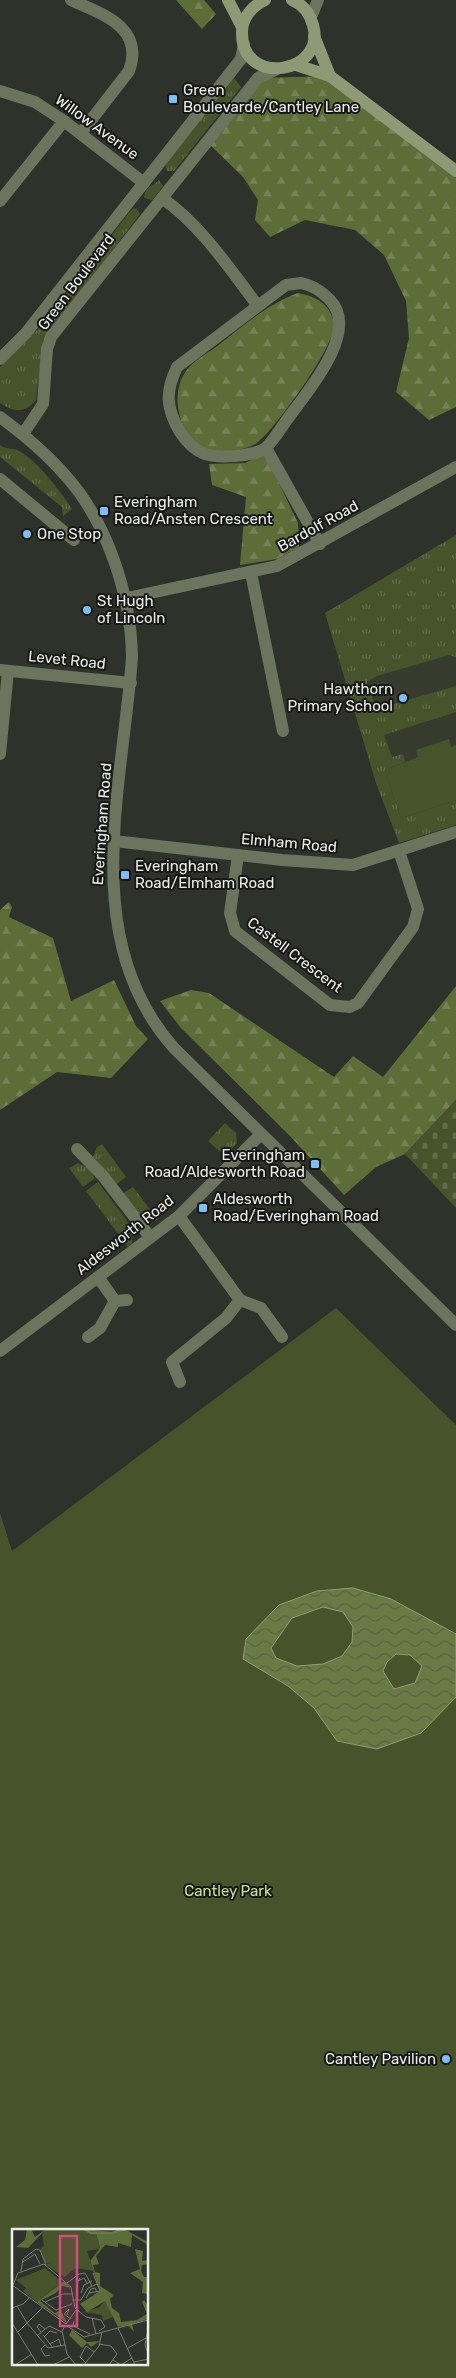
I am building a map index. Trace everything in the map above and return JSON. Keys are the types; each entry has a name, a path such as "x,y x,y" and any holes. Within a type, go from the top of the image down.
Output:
{"main road":[{"path":"228,0 242,27 244,44 254,60 261,65 277,69 296,65 306,57 312,48 314,36"},
{"path":"292,0 298,3 311,17 314,36 330,76"},
{"path":"242,27 248,13 257,1"},
{"path":"296,65 330,76 456,170"}],"street":[{"path":"71,0 115,21 129,39 132,61 129,71 81,133"},
{"path":"311,17 318,0"},
{"name":"Green Boulevard","path":"0,359 26,333 241,59 244,44"},
{"name":"Green Boulevard","path":"23,434 42,404 47,349 51,337 258,78 277,69"},
{"name":"Willow Avenue","path":"0,91 35,102 81,133 144,182"},
{"path":"0,201 64,121"},
{"path":"155,169 173,183"},
{"path":"133,197 151,211"},
{"path":"162,198 182,213 200,233 258,306"},
{"path":"301,283 314,286 334,304 341,317 339,340 305,395 266,448 253,454 215,458 203,454 188,443 175,423 168,400 168,387 177,368 258,306 286,285 301,283"},
{"name":"Everingham Road","path":"0,417 23,434 65,475 85,502 99,526 127,598 132,631 130,683 114,841 113,898 118,933 126,960 148,1014 157,1029 174,1048 456,1326"},
{"path":"266,448 320,544"},
{"name":"Bardolf Road","path":"127,598 277,566 320,544 456,467"},
{"path":"0,479 74,540"},
{"path":"251,573 283,731"},
{"path":"0,754 4,671"},
{"name":"Levet Road","path":"4,671 130,683"},
{"name":"Elmham Road","path":"114,841 238,855 353,865 456,832"},
{"name":"Castell Crescent","path":"238,855 230,913 235,931 330,1005 350,1007 358,1004 413,927 417,918 418,909 399,851"},
{"name":"Aldesworth Road","path":"0,1351 179,1216 261,1134"},
{"path":"78,1149 103,1176 150,1237"},
{"path":"179,1216 240,1300 261,1308 282,1337"},
{"path":"88,1337 100,1328 121,1301 98,1277"},
{"path":"180,1382 172,1362 226,1318 240,1300"}],"shaded area":[{"name":"Hawthorn Primary School","path":"456,535 456,825 399,843 376,783 325,613"}],"green space":[{"path":"176,0 204,0 216,14 202,29"},
{"path":"330,76 456,173 456,407 429,420 396,392 409,338 406,301 384,255 355,230 305,220 270,237 255,220 258,200 243,177 206,141 258,78"},
{"path":"234,78 241,87 174,171 167,171 165,164"},
{"path":"159,180 163,186 152,200 144,198 146,190"},
{"path":"136,208 140,214 43,341 36,400 28,408 19,410 0,403 0,367 42,325 132,209"},
{"path":"298,293 317,299 326,307 333,318 332,335 316,367 291,404 257,443 247,448 222,453 212,452 201,447 192,440 180,418 178,393 186,371 196,361 255,317 276,303"},
{"path":"0,445 19,451 33,461 72,509 63,516 62,507 0,457"},
{"path":"265,454 298,523 299,547 277,559 240,565 246,497 212,485 209,464 245,463"},
{"name":"Hawthorn Primary School","path":"456,535 456,657 449,655 377,676 367,682 376,709 456,686 456,712 384,735 392,757 403,754 405,762 385,770 401,818 456,800 456,825 399,843 376,783 325,613"},
{"path":"449,739 451,747 456,745 456,800 401,818 385,770 418,757 416,750"},
{"path":"9,902 12,907 9,917 53,938 71,1001 114,980 136,1026 148,1039 111,1078 57,1072 0,1110 0,910"},
{"path":"456,986 456,1100 405,1154 376,1167 344,1195 290,1136 181,1028 160,1001 191,990 209,993 334,1077 353,1056 383,1077"},
{"path":"456,1100 456,1208 405,1154"},
{"path":"225,1123 236,1133 237,1143 225,1156 208,1141"},
{"path":"102,1144 126,1177 114,1186 93,1157 97,1147"},
{"path":"78,1163 88,1168 95,1178 83,1187 69,1168"},
{"path":"98,1182 133,1229 132,1243 128,1247 86,1191"},
{"path":"133,1187 158,1220 146,1220 133,1209 122,1194"},
{"name":"Cantley Park","path":"336,1308 456,1425 456,2378 0,2378 0,1513 12,1551"}],"water":[{"path":"353,1588 391,1599 456,1634 456,1697 421,1733 377,1749 337,1741 314,1708 288,1686 243,1659 246,1639 279,1605 317,1591","holes":["323,1607 343,1612 353,1627 352,1642 342,1656 323,1664 297,1666 276,1658 271,1648 292,1618","396,1654 410,1655 422,1666 415,1683 394,1689 383,1671 387,1662"]}],"place":[{"name":"Green Boulevarde/Cantley Lane","path":"173,99"},
{"name":"Everingham Road/Ansten Crescent","path":"104,511"},
{"name":"One Stop","path":"27,534"},
{"name":"St Hugh of Lincoln","path":"87,610"},
{"name":"Hawthorn Primary School","path":"403,698"},
{"name":"Everingham Road/Elmham Road","path":"125,875"},
{"name":"Everingham Road/Aldesworth Road","path":"315,1164"},
{"name":"Aldesworth Road/Everingham Road","path":"203,1208"},
{"name":"Cantley Pavilion","path":"446,2059"}]}
